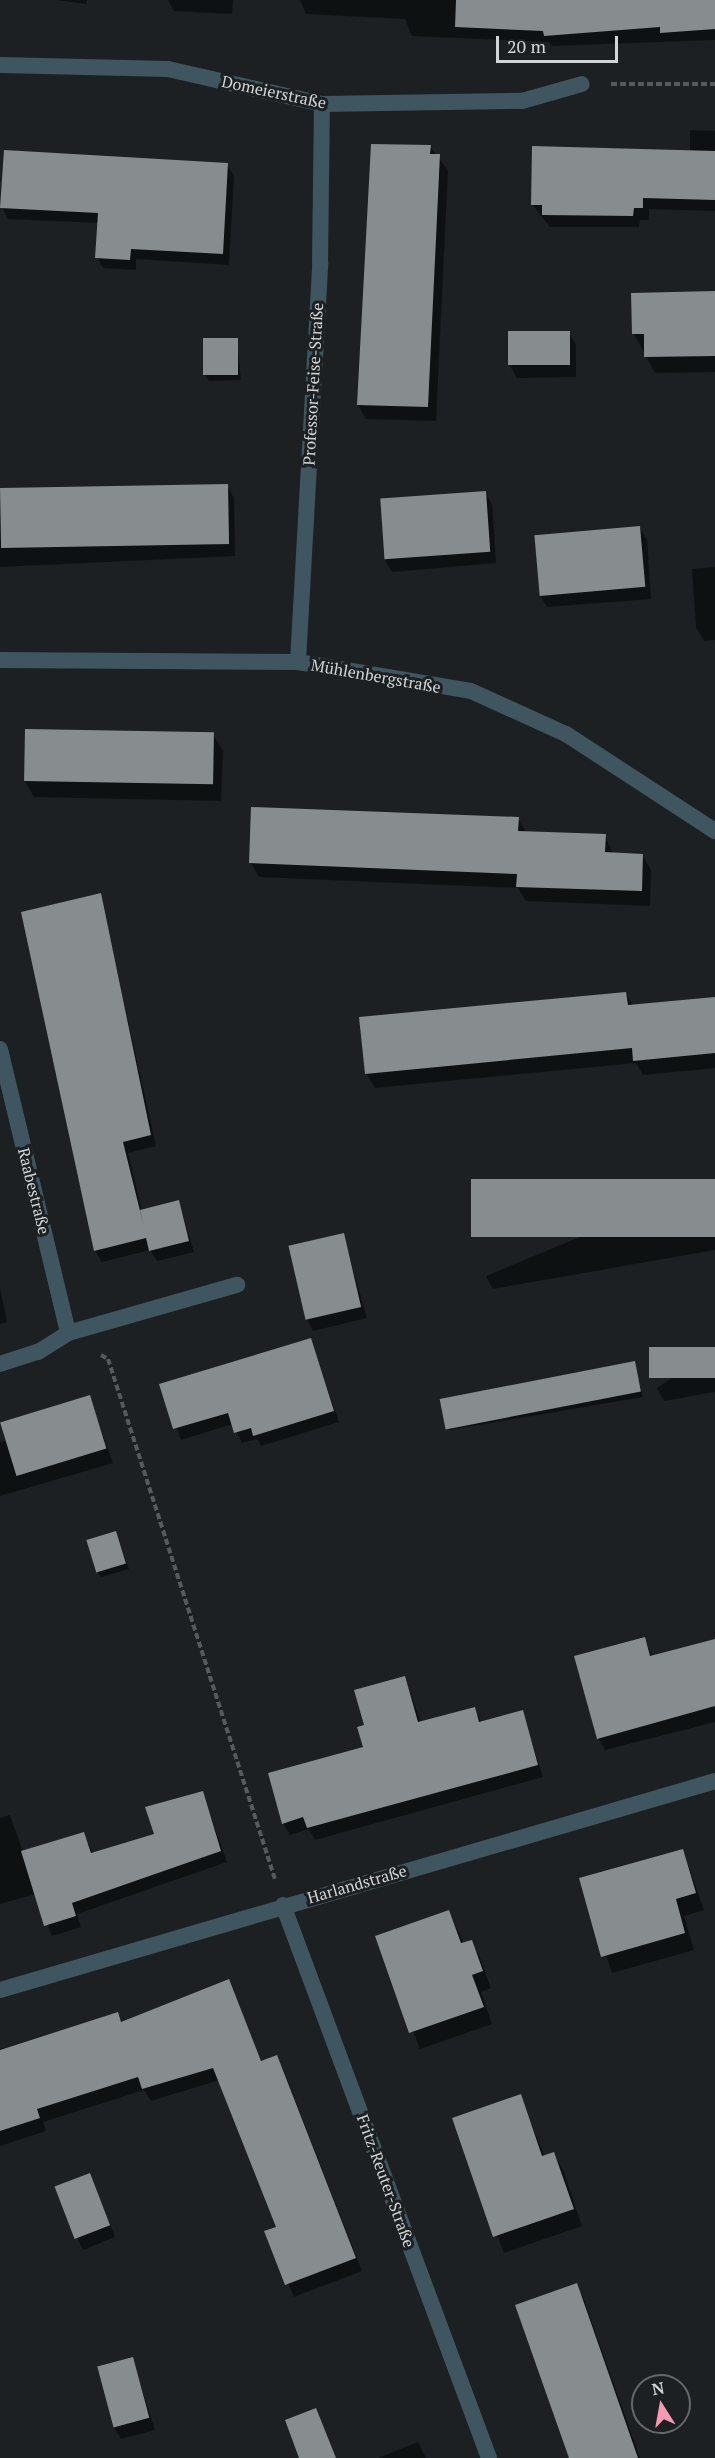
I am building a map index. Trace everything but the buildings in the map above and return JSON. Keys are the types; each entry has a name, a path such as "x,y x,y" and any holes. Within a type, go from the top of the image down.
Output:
{"street":[{"name":"Domeierstraße","path":"0,65 168,69 322,104 522,101 582,84"},
{"name":"Professor-Feise-Straße","path":"298,662 320,263 322,104"},
{"name":"Mühlenbergstraße","path":"0,660 298,662 471,692 566,734 715,831"},
{"name":"Raabestraße","path":"0,1049 68,1333"},
{"path":"0,1364 38,1352 68,1333 237,1285"},
{"name":"Harlandstraße","path":"0,1990 283,1905 715,1781"},
{"name":"Fritz-Reuter-Straße","path":"283,1905 489,2458"}],"path":[{"path":"582,84 715,84"},
{"path":"68,1333 108,1359 283,1905"}]}
